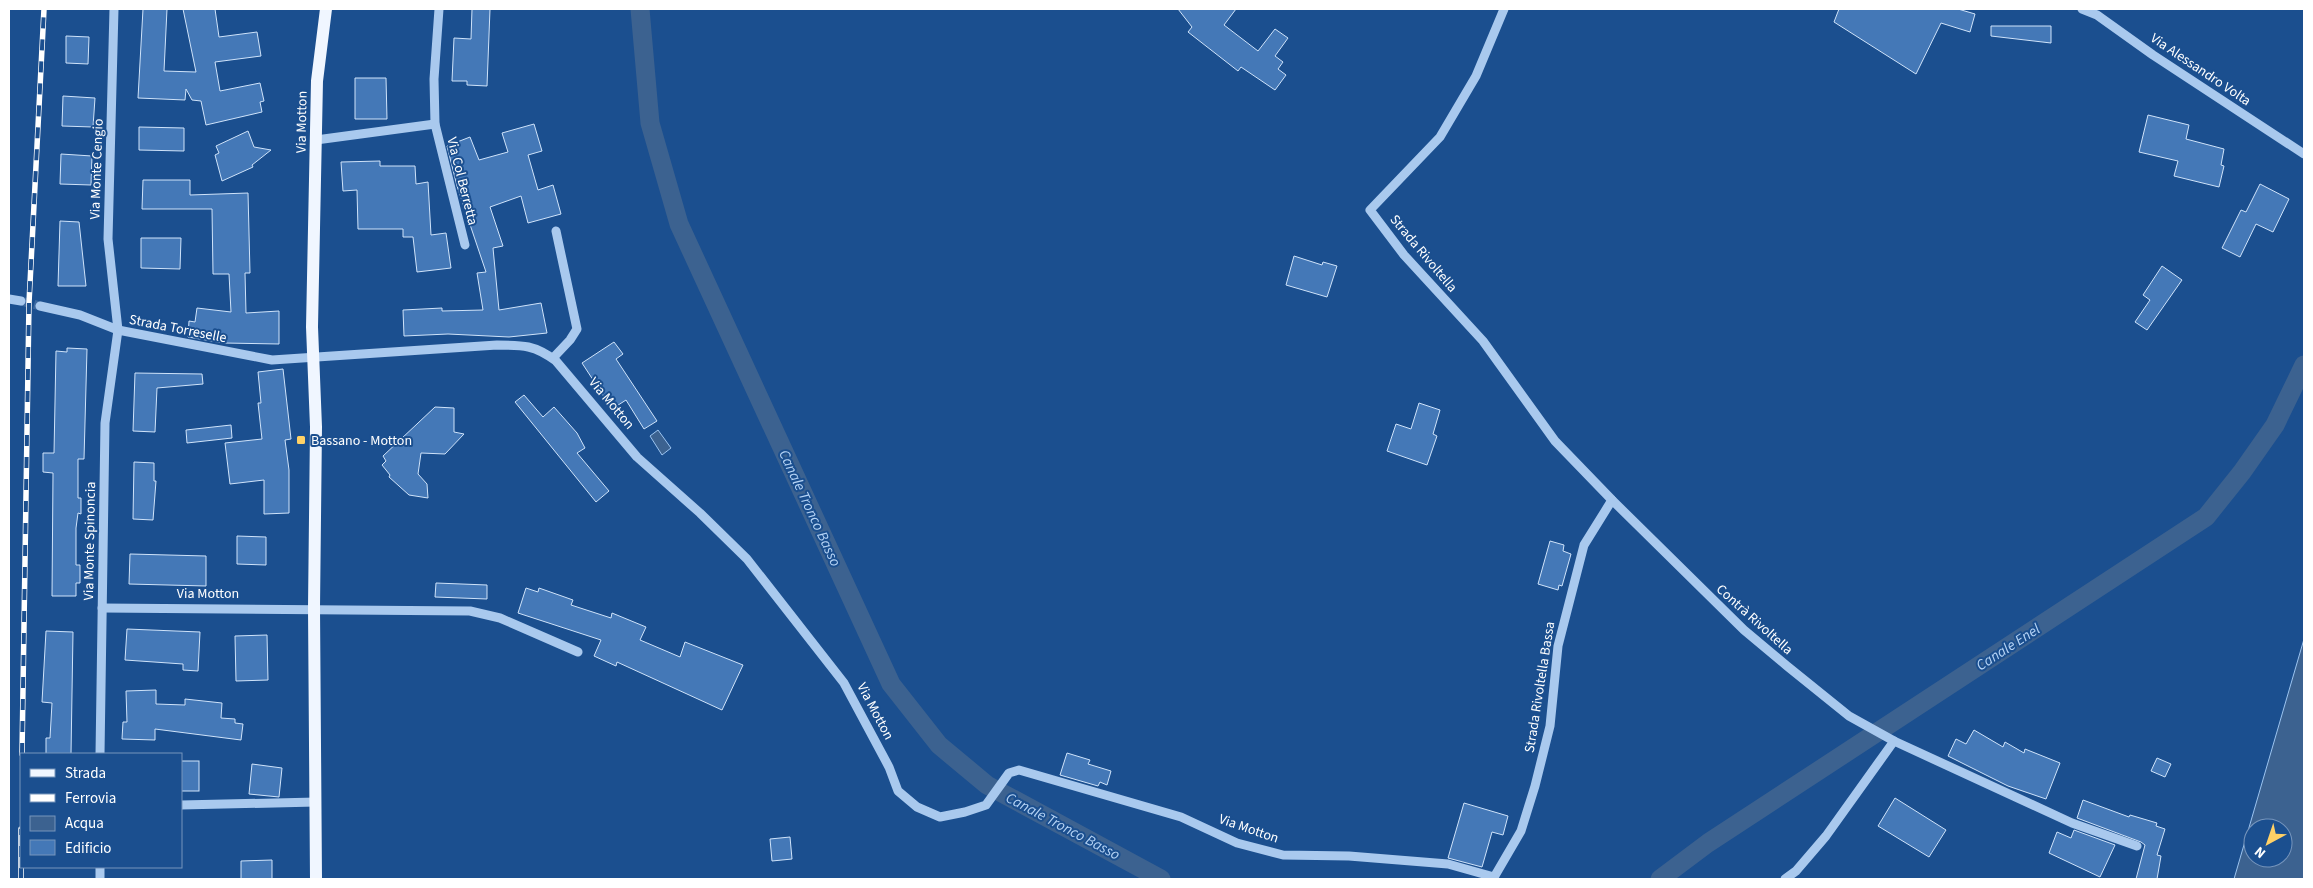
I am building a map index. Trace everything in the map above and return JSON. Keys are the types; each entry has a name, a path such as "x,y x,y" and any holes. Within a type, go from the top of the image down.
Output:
{"main road":[{"name":"Via Motton","path":"316,879 315,356 312,327 317,81 326,9"}],"street":[{"name":"Via Monte Cengio","path":"114,9 108,239 118,330"},
{"name":"Via Col Berretta","path":"439,9 434,79 434,124 465,245"},
{"name":"Strada Rivoltella","path":"1504,9 1476,76 1440,136 1370,210 1404,255 1483,340 1555,441 1612,500"},
{"name":"Via Alessandro Volta","path":"2082,9 2097,15 2153,55 2304,154"},
{"name":"Via Col Berretta","path":"316,140 434,124"},
{"path":"553,358 570,340 577,329 556,231"},
{"path":"9,299 21,301"},
{"name":"Strada Torreselle","path":"40,306 80,315 118,330 272,360 315,356"},
{"name":"Via Monte Spinoncia","path":"100,753 105,423 118,330"},
{"name":"Via Motton","path":"315,356 497,345 530,346 553,358 637,457 700,512 747,559 844,683 889,767 898,791 917,807 940,817 965,812 986,804 1009,773 1019,770 1181,817 1237,843 1283,855 1349,856 1448,864 1493,878"},
{"name":"Contrà Rivoltella","path":"1612,500 1744,630 1849,716 1894,741 2072,824 2137,846"},
{"name":"Strada Rivoltella Bassa","path":"1493,878 1521,831 1535,786 1550,726 1558,646 1584,545 1612,500"},
{"name":"Via Motton","path":"102,608 314,608"},
{"path":"314,608 470,611 500,618 578,652"},
{"path":"1785,879 1796,871 1826,836 1894,741"},
{"path":"182,805 316,802"}],"water":[{"path":"658,430 671,448 662,455 650,436"},
{"path":"2304,639 2304,879 2234,879 2243,848 2243,868 2293,868 2293,818 2252,818"}],"building":[{"path":"143,9 167,9 164,71 196,72 183,9 215,9 219,37 257,32 261,56 215,62 220,91 260,83 264,101 260,102 262,112 206,125 201,101 192,100 186,89 185,100 138,98"},
{"path":"472,9 490,9 487,86 467,85 467,81 452,81 454,38 471,39"},
{"path":"1178,9 1236,9 1224,25 1258,51 1275,29 1288,38 1275,56 1283,62 1278,69 1286,75 1275,90 1241,67 1238,71 1188,32 1192,27"},
{"path":"1839,9 1958,9 1975,14 1970,32 1941,23 1916,74 1834,22"},
{"path":"1991,26 2051,26 2051,43 1991,36"},
{"path":"66,36 89,37 88,64 66,63"},
{"path":"355,78 386,78 387,119 355,119"},
{"path":"63,96 95,98 93,127 62,126"},
{"path":"2148,115 2189,125 2186,139 2224,149 2221,165 2224,166 2219,187 2174,176 2178,161 2139,152"},
{"path":"534,124 542,151 528,155 538,190 553,185 561,214 528,223 521,196 490,207 503,246 493,248 499,310 541,303 547,333 509,337 448,334 404,336 403,310 442,308 442,311 483,310 477,273 486,272 457,186 447,146 470,137 479,160 508,152 502,133"},
{"path":"139,127 184,128 184,151 139,150"},
{"path":"248,131 254,147 271,150 252,165 253,167 222,181 215,155 219,153 216,146"},
{"path":"61,154 92,156 91,185 60,184"},
{"path":"380,161 380,166 415,166 416,184 428,182 431,235 446,233 451,268 417,272 413,237 403,237 403,229 358,229 357,190 343,191 341,162"},
{"path":"143,180 190,180 190,195 248,193 250,273 245,273 246,313 279,311 279,344 224,343 188,337 189,321 195,322 197,308 231,312 229,274 213,274 212,209 142,209"},
{"path":"2260,184 2289,199 2273,232 2256,224 2240,257 2222,248 2241,210 2246,212"},
{"path":"60,221 79,222 86,286 58,286"},
{"path":"141,238 181,238 180,269 141,268"},
{"path":"1294,256 1322,265 1323,262 1337,266 1327,297 1286,285"},
{"path":"2162,266 2182,280 2147,330 2135,322 2150,300 2143,295"},
{"path":"614,342 623,354 616,359 657,421 644,429 626,400 612,409 582,363"},
{"path":"67,348 87,349 84,459 78,459 78,498 81,498 81,514 78,513 76,528 76,565 80,565 80,583 76,583 76,596 52,596 53,473 43,472 43,453 54,453 56,351 67,352"},
{"path":"283,369 291,439 285,440 289,470 289,513 264,514 264,480 230,484 225,443 262,439 258,403 261,403 258,372"},
{"path":"135,373 202,374 203,384 157,388 155,432 133,431"},
{"path":"524,395 543,417 554,407 577,433 585,448 577,453 609,491 596,502 515,402"},
{"path":"1419,403 1440,410 1433,434 1437,436 1427,465 1387,451 1396,424 1411,429"},
{"path":"435,407 454,408 454,432 464,434 445,454 421,453 418,474 427,484 428,498 409,495 389,477 390,475 382,465 386,461 383,456"},
{"path":"231,425 232,438 187,443 186,430"},
{"path":"134,462 154,463 154,481 156,481 153,520 133,519"},
{"path":"237,536 266,537 266,565 237,564"},
{"path":"1550,541 1564,545 1563,551 1571,554 1562,586 1559,585 1558,590 1538,584"},
{"path":"130,554 206,556 206,586 129,584"},
{"path":"436,583 487,585 487,599 435,597"},
{"path":"526,588 538,592 539,588 573,600 571,605 611,618 612,613 646,627 640,640 680,657 685,642 743,665 722,710 617,662 616,666 594,656 601,640 518,613"},
{"path":"127,629 200,632 198,671 183,670 183,664 125,660"},
{"path":"46,631 73,632 71,753 46,753 46,738 50,738 52,703 42,702"},
{"path":"267,635 268,680 236,681 235,636"},
{"path":"156,690 156,704 185,705 185,699 222,703 221,718 235,719 235,723 243,724 241,740 155,729 155,740 122,739 123,722 127,722 126,691"},
{"path":"1974,730 2003,747 2005,742 2024,753 2025,749 2060,763 2046,799 2008,786 1948,756 1956,739 1966,744"},
{"path":"1067,753 1090,760 1088,764 1111,771 1107,785 1100,782 1098,786 1060,775"},
{"path":"2157,758 2171,764 2165,777 2151,771"},
{"path":"182,761 199,761 199,791 182,791"},
{"path":"252,764 282,768 279,797 249,794"},
{"path":"1895,798 1946,830 1929,857 1878,826"},
{"path":"2083,800 2129,817 2130,815 2157,823 2156,826 2165,829 2157,855 2161,856 2157,879 2136,879 2145,845 2077,818"},
{"path":"1464,803 1508,816 1503,835 1492,832 1482,867 1448,858"},
{"path":"2074,830 2115,845 2100,877 2049,853 2057,832 2071,838"},
{"path":"790,837 792,859 772,861 770,839"},
{"path":"272,860 272,879 241,879 241,861"}],"waterway":[{"name":"Canale Tronco Basso","path":"640,9 650,123 679,224 891,684 939,745 987,785 1161,879"},
{"name":"Canale Enel","path":"1660,879 1708,843 2206,517 2242,472 2275,425 2304,365"}],"tunnel":[{"path":"21,301 40,306"}],"railway":[{"path":"22,753 29,303 44,9"},
{"path":"21,868 21,879"}],"place":[{"name":"Bassano - Motton","path":"301,440"}]}
